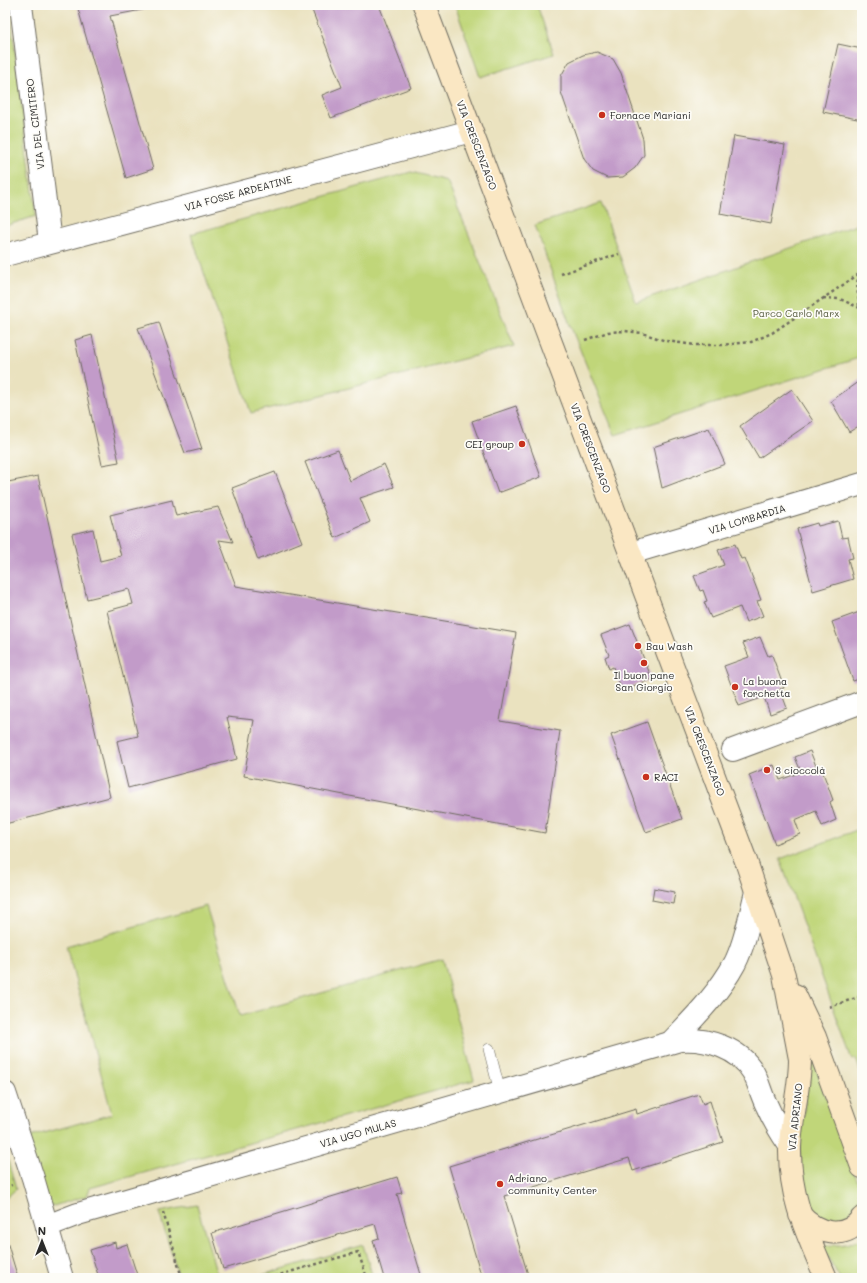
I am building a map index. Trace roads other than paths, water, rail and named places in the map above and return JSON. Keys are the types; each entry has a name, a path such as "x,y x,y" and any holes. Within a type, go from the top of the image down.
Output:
{"street":[{"name":"VIA DEL CIMITERO","path":"21,5 50,242"},
{"name":"VIA CRESCENZAGO","path":"424,5 742,849 756,892"},
{"name":"VIA FOSSE ARDEATINE","path":"5,255 471,131"},
{"name":"VIA LOMBARDIA","path":"631,553 862,484"},
{"path":"733,750 862,702"},
{"name":"VIA ADRIANO","path":"756,892 784,975 800,1060 800,1072 790,1146 793,1190 800,1215 826,1278"},
{"path":"671,1042 709,1000 730,972 740,951 756,892"},
{"name":"VIA ADRIANO","path":"784,975 815,1037 862,1167"},
{"name":"VIA UGO MULAS","path":"47,1226 78,1214 671,1042 696,1039 712,1042 729,1050 744,1061 752,1071 778,1129 790,1146"},
{"path":"5,1093 33,1178 62,1278"},
{"path":"800,1215 808,1223 819,1230 838,1233 850,1229 862,1218"}],"lane":[{"path":"489,1049 500,1092"}],"place":[{"name":"Fornace Mariani","path":"602,115"},
{"name":"CEI group","path":"522,444"},
{"name":"Bau Wash","path":"638,646"},
{"name":"Il buon pane San Giorgio","path":"644,663"},
{"name":"La buona forchetta","path":"735,687"},
{"name":"3 cioccolà","path":"767,770"},
{"name":"RACI","path":"646,777"},
{"name":"Adriano community Center","path":"500,1184"}],"park label":[{"name":"Parco Carlo Marx","path":"796,313"}]}
